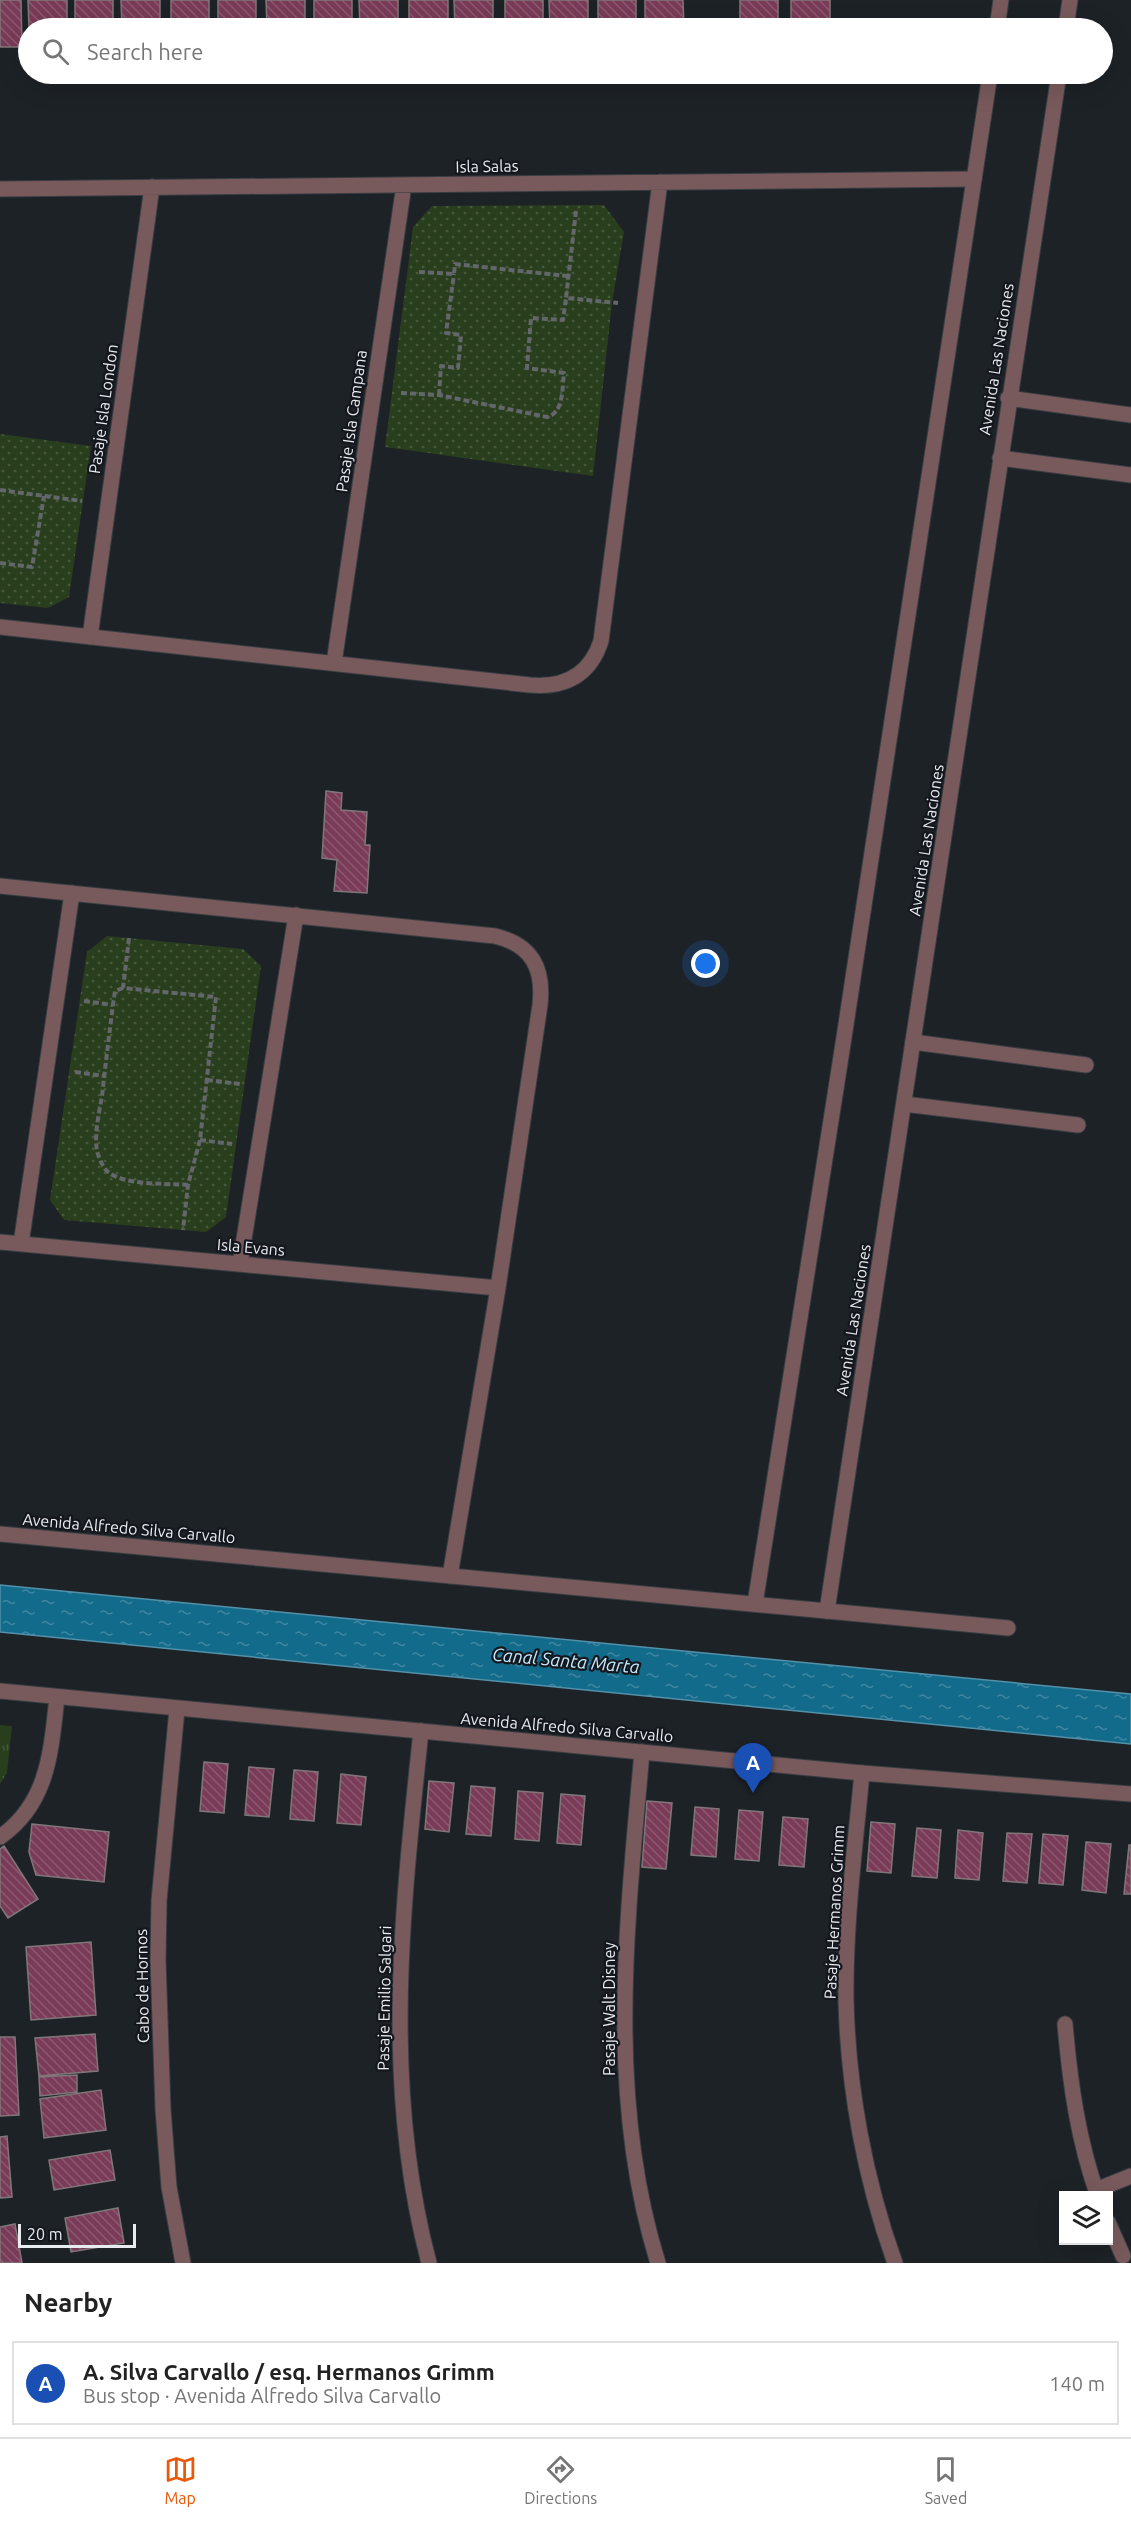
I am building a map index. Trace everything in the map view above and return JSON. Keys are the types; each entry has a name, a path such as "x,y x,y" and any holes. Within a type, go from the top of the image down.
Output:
{"street":[{"path":"998,18 1001,0"},
{"path":"1067,18 1070,0"},
{"path":"755,1604 843,1044 988,84"},
{"name":"Avenida Las Naciones","path":"827,1611 983,584 1008,398 1057,84"},
{"name":"Isla Salas","path":"0,189 974,179"},
{"path":"0,627 548,686 564,683 579,675 597,654 601,641 660,182"},
{"name":"Pasaje Isla Campana","path":"334,663 404,184"},
{"name":"Pasaje Isla London","path":"90,637 152,187"},
{"path":"1008,398 1131,415"},
{"path":"1000,458 1131,475"},
{"path":"0,886 495,936 515,942 535,963 542,990 540,1005 498,1288 450,1576"},
{"path":"21,1244 72,893"},
{"path":"240,1264 296,915"},
{"path":"913,1042 1086,1065"},
{"path":"904,1104 1078,1125"},
{"name":"Isla Evans","path":"0,1242 498,1288"},
{"name":"Avenida Alfredo Silva Carvallo","path":"0,1534 1008,1628"},
{"name":"Avenida Alfredo Silva Carvallo","path":"0,1691 862,1773 1131,1794"},
{"path":"0,1837 9,1831 35,1799 49,1765 57,1697"},
{"name":"Cabo de Hornos","path":"177,1708 159,1901 158,1960 164,2109 170,2187 183,2263"},
{"name":"Pasaje Emilio Salgari","path":"421,1731 401,1930 399,2011 401,2092 411,2172 429,2263"},
{"name":"Pasaje Walt Disney","path":"642,1752 626,1946 625,2065 630,2127 640,2189 658,2263"},
{"name":"Pasaje Hermanos Grimm","path":"862,1773 847,1950 848,2037 863,2144 873,2193 896,2263"},
{"path":"1065,2024 1070,2080 1081,2136 1096,2191"},
{"path":"1101,2191 1131,2176"},
{"path":"1113,2233 1123,2256"}],"path":[{"path":"392,392 439,395 548,417 554,416 558,411 564,374 527,368 531,318 563,320 577,205 586,183"},
{"path":"439,395 441,366 458,368 461,335 446,333 455,264 567,276"},
{"path":"418,272 454,274"},
{"path":"566,298 645,303"},
{"path":"0,490 83,501"},
{"path":"0,563 32,567 44,496"},
{"path":"123,988 129,938"},
{"path":"183,1230 188,1185 200,1140 216,997 123,988 115,991 97,1150 106,1171 127,1180 188,1185"},
{"path":"79,1001 113,1005"},
{"path":"69,1071 104,1076"},
{"path":"207,1080 244,1084"},
{"path":"200,1140 236,1144"}],"green space":[{"path":"604,205 624,232 612,303 593,476 385,447 413,227 432,206"},
{"path":"0,434 91,446 69,597 48,608 0,603"},
{"path":"107,936 243,949 261,966 226,1217 206,1232 64,1220 50,1200 87,952"},
{"path":"0,1725 12,1726 7,1773 0,1784"}],"water":[{"name":"Canal Santa Marta","path":"0,1585 1131,1694 1131,1744 0,1632"}],"building":[{"path":"0,0 21,0 21,18 18,18 18,47 0,47"},
{"path":"28,0 67,0 67,18 29,18"},
{"path":"75,0 113,0 113,18 75,18"},
{"path":"121,0 160,0 160,18 122,18"},
{"path":"171,0 209,0 209,18 171,18"},
{"path":"218,0 256,0 256,18 218,18"},
{"path":"266,0 305,0 305,18 267,18"},
{"path":"314,0 352,0 352,18 314,18"},
{"path":"359,0 398,0 398,18 360,18"},
{"path":"409,0 448,0 448,18 409,18"},
{"path":"454,0 493,0 493,18 455,18"},
{"path":"505,0 543,0 543,18 505,18"},
{"path":"549,0 588,0 588,18 550,18"},
{"path":"598,0 636,0 636,18 598,18"},
{"path":"645,0 683,0 684,18 645,18"},
{"path":"740,0 778,0 778,18 740,18"},
{"path":"791,0 830,0 830,18 791,18"},
{"path":"326,791 342,793 341,810 367,812 365,845 370,845 367,893 334,891 337,860 322,858"},
{"path":"204,1762 228,1764 224,1813 200,1811"},
{"path":"249,1767 274,1769 269,1817 245,1815"},
{"path":"294,1770 318,1772 314,1821 290,1819"},
{"path":"341,1774 366,1777 361,1825 337,1823"},
{"path":"429,1781 454,1783 449,1832 425,1829"},
{"path":"471,1786 495,1788 491,1836 466,1834"},
{"path":"518,1791 543,1793 539,1841 515,1839"},
{"path":"561,1794 585,1796 581,1845 557,1843"},
{"path":"647,1801 672,1803 666,1869 642,1867"},
{"path":"695,1807 719,1809 716,1857 691,1855"},
{"path":"739,1810 763,1812 759,1861 735,1859"},
{"path":"783,1817 808,1819 804,1867 779,1865"},
{"path":"871,1822 895,1824 891,1873 867,1871"},
{"path":"32,1824 109,1832 104,1882 36,1875 29,1852"},
{"path":"917,1828 941,1830 937,1878 912,1876"},
{"path":"958,1830 983,1833 979,1880 955,1878"},
{"path":"1007,1833 1032,1834 1027,1883 1003,1881"},
{"path":"1043,1834 1068,1836 1063,1885 1039,1883"},
{"path":"1086,1842 1111,1844 1106,1893 1082,1890"},
{"path":"1129,1845 1131,1845 1131,1894 1124,1894"},
{"path":"4,1846 38,1899 8,1918 0,1906 0,1849"},
{"path":"91,1942 96,2015 31,2020 26,1947"},
{"path":"95,2034 98,2071 39,2076 35,2038"},
{"path":"0,2037 15,2037 19,2115 0,2116"},
{"path":"77,2075 77,2092 40,2096 39,2077"},
{"path":"101,2090 106,2130 44,2138 40,2099"},
{"path":"7,2136 12,2197 0,2198 0,2137"},
{"path":"110,2150 115,2180 54,2190 49,2160"},
{"path":"118,2208 124,2243 71,2252 65,2218"},
{"path":"15,2224 22,2263 0,2263 0,2227"}],"place":[{"name":"A. Silva Carvallo / esq. Hermanos Grimm","path":"753,1793"}]}
